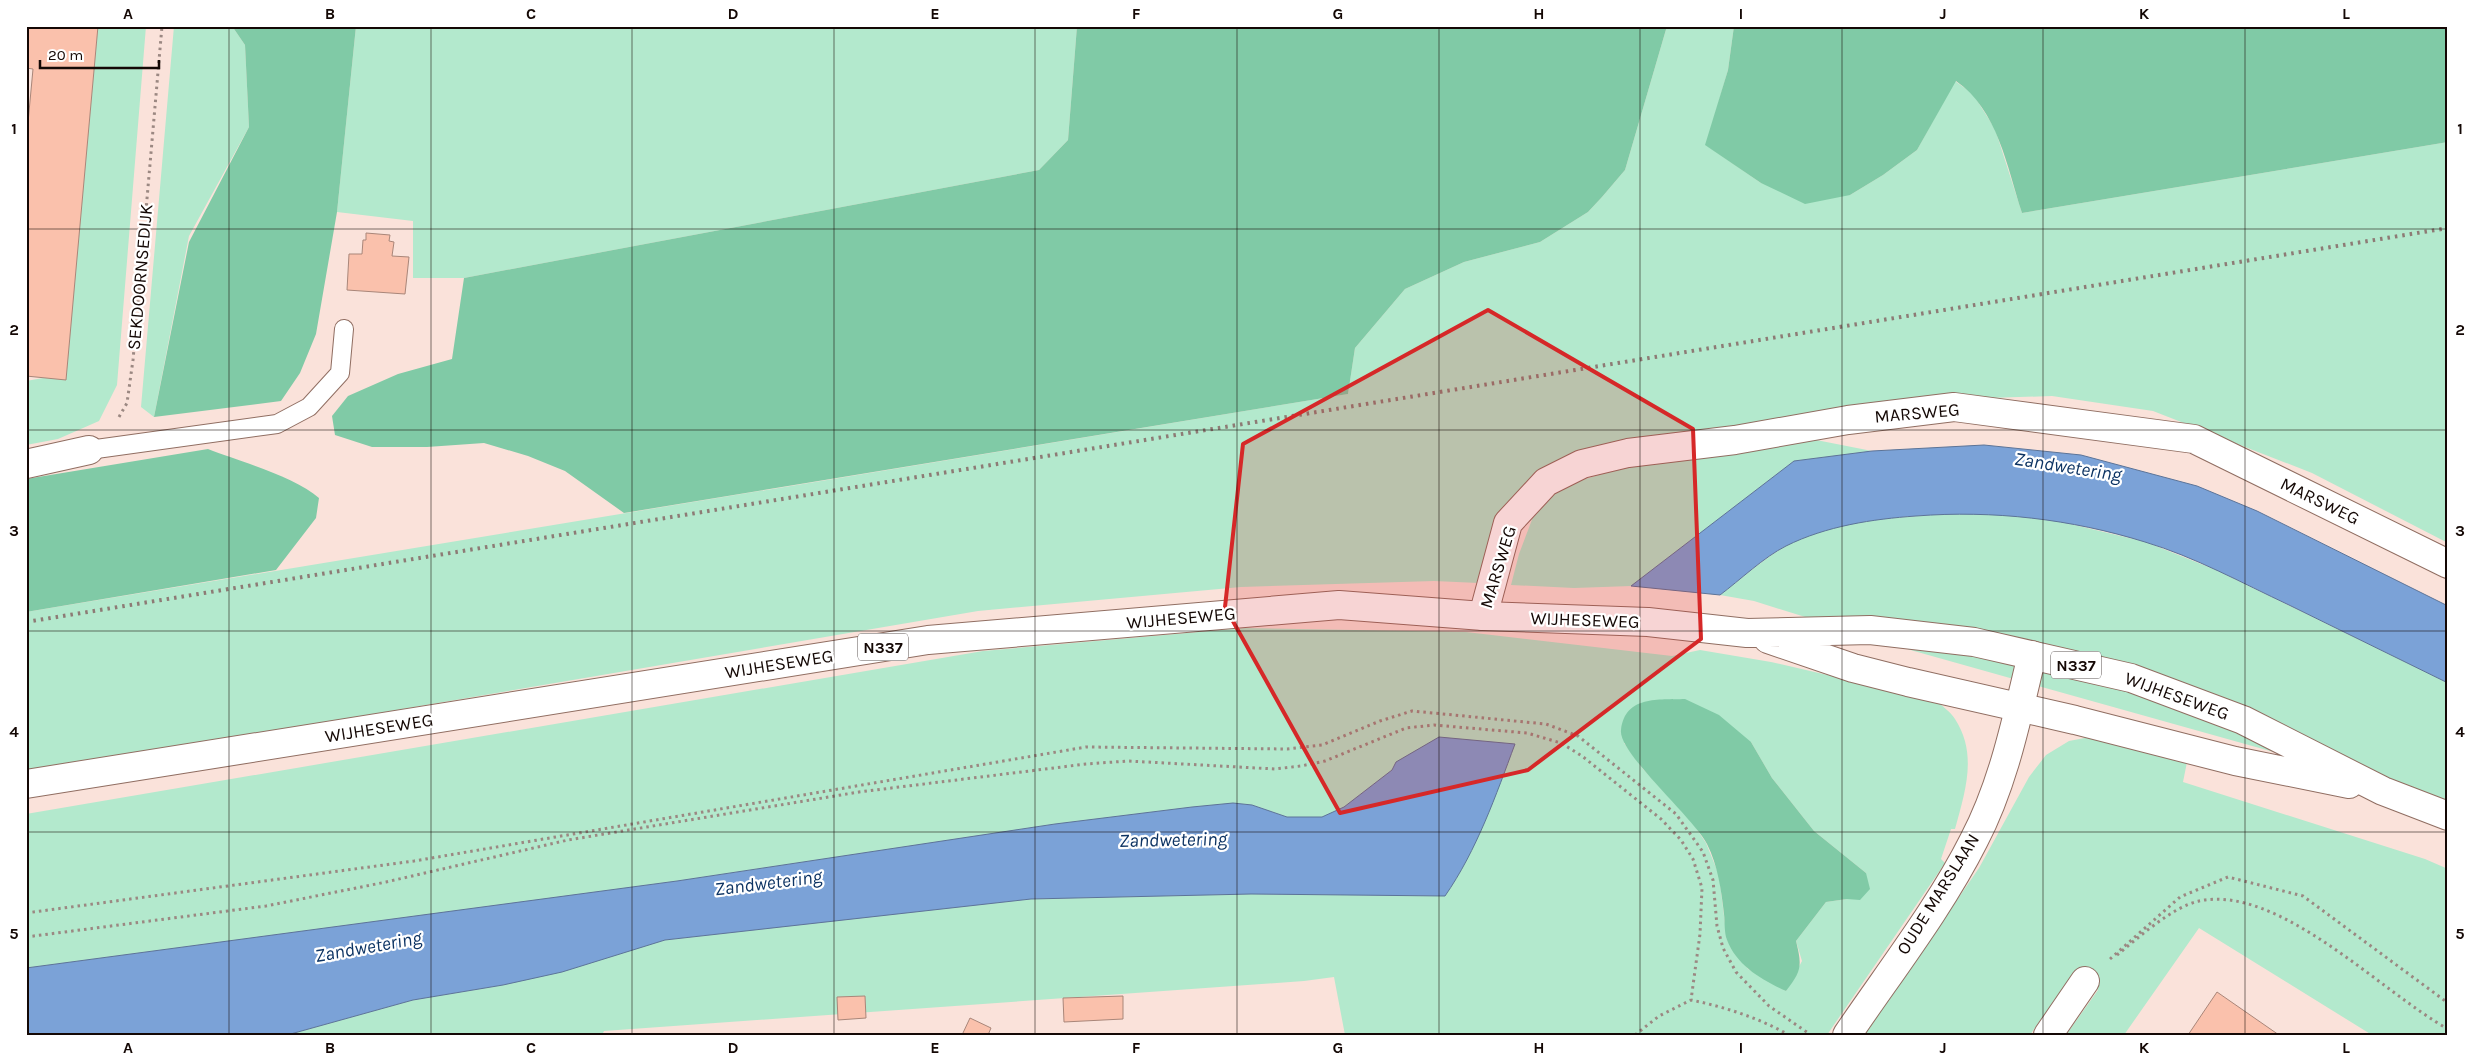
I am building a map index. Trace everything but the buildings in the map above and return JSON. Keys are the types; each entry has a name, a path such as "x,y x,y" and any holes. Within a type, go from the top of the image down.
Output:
{"main road":[{"name":"MARSWEG","path":"1484,616 1508,523 1546,482 1582,464 1628,453 1735,440 1848,420 1954,407 2194,439 2448,564"},
{"path":"26,464 89,450"},
{"name":"WIJHESEWEG","path":"26,784 928,640 1339,604 1484,616 1648,622 1747,632 1870,630 1974,642 2131,678 2243,720 2383,791 2448,816"},
{"name":"WIJHESEWEG","path":"1747,632 1853,668 2235,761 2383,791"},
{"name":"OUDE MARSLAAN","path":"1847,1035 1946,888 1975,840 2003,770 2032,655"},
{"path":"2048,1035 2085,980"}],"lane":[{"path":"89,450 277,424 309,407 340,372 344,329"}],"path":[{"name":"SEKDOORNSEDIJK","path":"89,450 110,431 127,403 133,360 162,26"},
{"path":"26,913 414,861 1086,747 1287,749 1322,745 1380,721 1412,711 1546,724 1578,736 1676,814 1703,852 1713,880 1717,926 1723,948 1736,972 1769,1006 1811,1035"},
{"path":"26,937 266,906 568,840 860,792 1086,764 1128,761 1275,769 1301,766 1324,761 1406,728 1434,725 1527,733 1561,743 1582,756 1661,819 1682,840 1693,859 1702,888 1700,934 1691,1000"},
{"path":"2085,980 2180,897 2228,877 2303,896 2448,1003"},
{"path":"2085,980 2176,911 2199,902 2225,900 2254,906 2292,921 2331,946 2420,1013 2448,1029"},
{"path":"1635,1035 1658,1016 1691,1000 1717,1005 1789,1035"}],"highlighted area":[{"path":"1488,310 1693,429 1701,639 1528,770 1340,813 1225,607 1243,444"}],"green space":[{"path":"98,26 146,26 117,385 99,421 58,439 26,445 26,381 66,374"},
{"path":"174,26 232,26 245,45 249,127 189,236 154,417 141,407"},
{"path":"232,26 356,26 337,212 316,334 300,373 281,401 154,417 189,242 249,127 245,45"},
{"path":"356,26 1077,26 1068,140 1039,170 464,278 413,278 413,221 337,212"},
{"path":"1077,26 1667,26 1625,170 1602,197 1588,212 1540,242 1464,262 1405,289 1355,348 1348,394 624,513 565,471 528,456 484,443 427,447 372,447 335,435 332,416 348,396 398,374 452,359 464,278 1039,170 1068,140"},
{"path":"1667,26 1734,26 1728,70 1706,145 1761,183 1850,195 1883,175 1917,150 1955,81 1973,94 1995,129 2022,213 2448,142 2448,543 2312,473 2153,411 2052,396 1927,400 1740,425 1602,448 1578,456 1479,583 1434,581 1241,587 978,611 26,773 26,612 1348,394 1355,348 1405,289 1464,262 1540,242 1588,212 1602,197 1625,170"},
{"path":"1734,26 2448,26 2448,142 2022,213 2006,159 1991,123 1982,107 1956,81 1917,150 1883,175 1850,195 1805,204 1761,183 1705,145 1728,70"},
{"path":"1806,438 1872,451 1794,461 1631,586 1574,588 1511,585 1519,554 1536,509 1559,487 1615,470"},
{"path":"208,449 282,476 309,490 319,498 316,518 276,570 26,612 26,479"},
{"path":"1944,514 2004,514 2062,522 2146,542 2216,570 2448,683 2448,801 1914,651 1754,601 1720,595 1776,552 1801,538 1821,531 1862,522"},
{"path":"1244,628 1466,632 1672,656 1700,650 1771,662 1935,700 1953,716 1962,732 1968,759 1967,773 1955,829 1951,829 1941,859 1945,863 1827,1035 1345,1035 1334,977 1304,981 604,1031 602,1035 287,1035 413,1000 503,985 665,940 1031,899 1251,894 1445,896 1396,762 1392,770 1344,807 1322,817 1287,817 1252,805 1233,803 1192,807 1055,824 677,881 26,968 26,814 983,651","holes":["1751,742 1772,778 1814,831 1866,873 1847,899 1826,902 1796,941 1802,961 1786,991 1748,969 1727,940 1719,875 1706,843 1692,822 1643,769 1624,743"]},
{"path":"1685,699 1719,715 1751,742 1772,778 1814,831 1866,873 1870,889 1860,900 1847,899 1826,902 1796,941 1800,962 1798,973 1786,991 1751,971 1731,949 1725,934 1723,905 1718,878 1707,844 1699,832 1643,769 1623,740 1621,730 1624,719 1636,705 1654,700"},
{"path":"2090,737 2187,762 2183,782 2425,859 2448,869 2448,1035 2372,1035 2199,928 2124,1035 2066,1035 2098,990 2073,973 2030,1035 1864,1035 1979,868 2029,777 2046,755 2069,741"}],"water":[{"name":"Zandwetering","path":"1984,445 2081,455 2197,486 2257,511 2448,606 2448,683 2236,579 2182,555 2145,542 2089,527 2032,518 1945,514 1900,517 1833,529 1817,533 1786,546 1761,562 1720,595 1631,586 1794,461 1872,451"},
{"name":"Zandwetering","path":"1439,737 1515,744 1476,841 1445,896 1251,894 1031,899 665,940 562,972 503,985 413,1000 287,1035 26,1035 26,968 677,881 1055,824 1192,807 1233,803 1252,805 1287,817 1322,817 1344,807 1392,770 1396,762"}],"railway":[{"path":"26,622 2448,228"}]}
